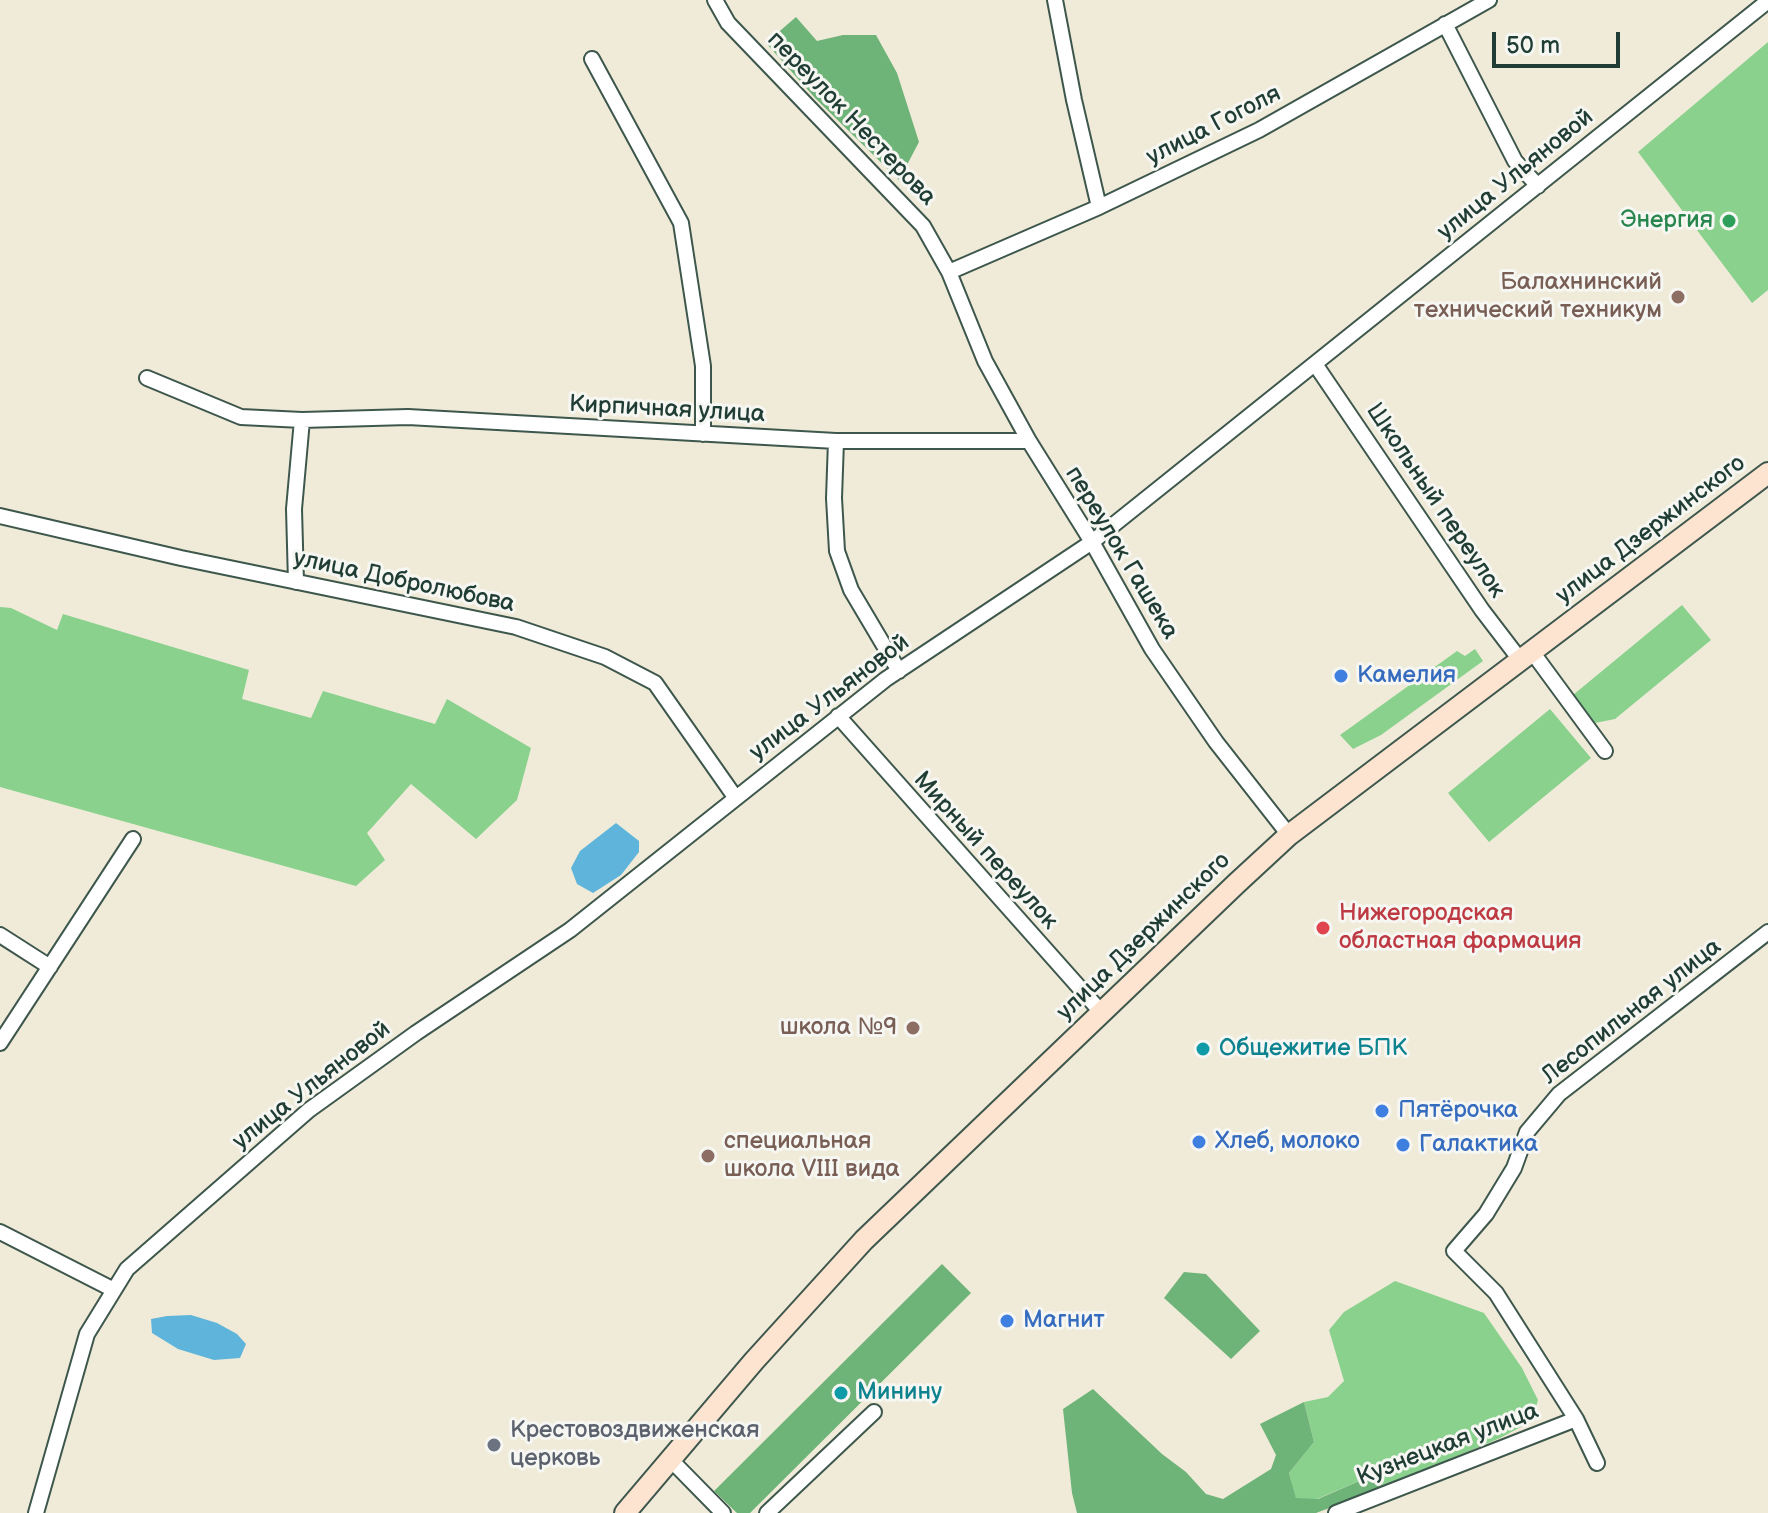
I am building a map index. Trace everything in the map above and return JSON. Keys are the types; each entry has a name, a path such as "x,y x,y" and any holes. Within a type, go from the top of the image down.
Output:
{"main road":[{"name":"улица Дзержинского","path":"625,1513 754,1361 864,1240 1289,835 1768,473"}],"street":[{"name":"переулок Нестерова","path":"715,0 728,23 923,226 949,272"},
{"path":"1055,0 1099,207"},
{"name":"улица Гоголя","path":"949,272 1099,207 1259,130 1489,0"},
{"name":"улица Ульяновой","path":"36,1513 87,1334 127,1269 309,1110 416,1033 570,930 735,797 899,671 1092,542 1768,1"},
{"path":"1445,24 1515,161 1538,186"},
{"path":"592,59 681,223 703,366 703,434"},
{"name":"переулок Гашека","path":"949,272 985,361 1152,649 1216,742 1289,835"},
{"name":"Школьный переулок","path":"1315,364 1482,610 1527,657 1605,751"},
{"name":"Кирпичная улица","path":"147,378 241,417 302,420 408,417 836,441 1029,441"},
{"path":"296,582 294,509 302,420"},
{"path":"836,441 834,498 837,551 851,590 899,671"},
{"name":"улица Добролюбова","path":"0,516 516,627 605,657 655,683 735,797"},
{"name":"Мирный переулок","path":"838,716 1102,1013"},
{"path":"0,1043 133,839"},
{"name":"Лесопильная улица","path":"1576,1419 1496,1293 1454,1251 1486,1214 1514,1168 1527,1132 1559,1094 1768,932"},
{"path":"0,935 50,967"},
{"path":"0,1232 114,1290"},
{"path":"767,1513 874,1412"},
{"path":"1576,1419 1597,1463"},
{"name":"Кузнецкая улица","path":"1336,1513 1576,1419"},
{"path":"671,1460 723,1513"}],"green space":[{"path":"796,17 817,41 843,35 876,35 897,73 919,142 899,180 816,99 766,43"},
{"name":"Энергия","path":"1768,42 1768,290 1752,303 1638,152"},
{"path":"1682,605 1711,640 1615,719 1595,723 1573,695"},
{"path":"0,607 11,608 57,630 63,614 249,670 242,699 311,718 323,691 435,724 447,699 531,748 517,800 476,839 411,784 367,833 385,860 356,886 0,787"},
{"path":"1475,649 1483,661 1381,735 1353,749 1340,735 1457,651 1465,656"},
{"path":"1550,709 1591,758 1489,842 1448,793"},
{"path":"942,1264 971,1293 750,1513 737,1513 714,1491"},
{"path":"1184,1272 1206,1274 1260,1331 1231,1359 1164,1298"},
{"path":"1395,1281 1484,1313 1522,1368 1538,1400 1532,1421 1500,1438 1385,1487 1373,1475 1317,1499 1296,1499 1289,1473 1314,1442 1304,1402 1328,1397 1344,1381 1329,1330 1344,1312"},
{"path":"1093,1389 1162,1454 1186,1472 1206,1494 1223,1499 1271,1469 1276,1455 1260,1424 1304,1402 1314,1442 1289,1473 1296,1498 1318,1499 1373,1475 1385,1487 1316,1513 1077,1513 1063,1409"}],"water":[{"path":"616,823 639,841 639,852 621,875 593,893 577,884 571,868 580,851"},
{"path":"191,1315 217,1323 237,1334 246,1344 240,1358 214,1360 178,1349 152,1333 151,1319"}],"place":[{"name":"Энергия","path":"1729,221"},
{"name":"Балахнинский технический техникум","path":"1678,297"},
{"name":"Камелия","path":"1341,676"},
{"name":"Нижегородская областная фармация","path":"1323,928"},
{"name":"школа №9","path":"913,1028"},
{"name":"Общежитие БПК","path":"1203,1049"},
{"name":"Пятёрочка","path":"1382,1111"},
{"name":"Хлеб, молоко","path":"1199,1142"},
{"name":"Галактика","path":"1403,1145"},
{"name":"специальная школа VIII вида","path":"708,1156"},
{"name":"Магнит","path":"1007,1321"},
{"name":"Минину","path":"841,1393"},
{"name":"Крестовоздвиженская церковь","path":"494,1445"}]}
